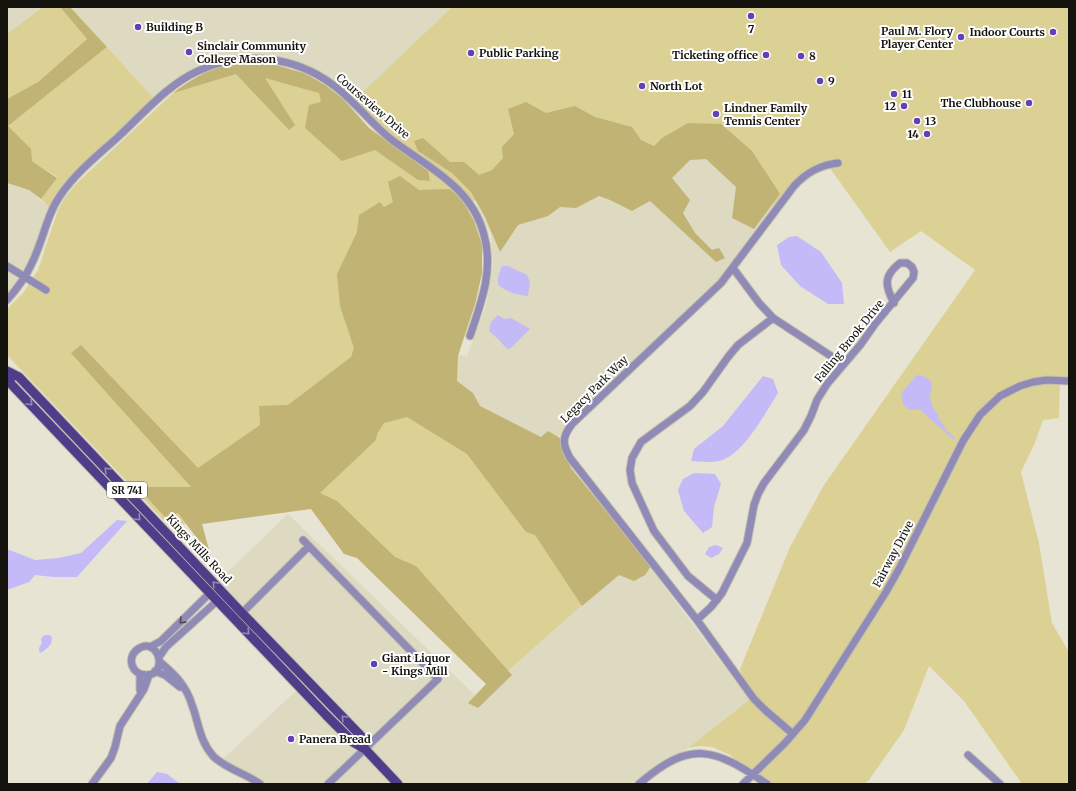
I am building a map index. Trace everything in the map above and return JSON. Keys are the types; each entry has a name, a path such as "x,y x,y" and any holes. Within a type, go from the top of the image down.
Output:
{"main road":[{"name":"Kings Mills Road","path":"8,371 12,384 217,601 353,742 365,749 398,784"},
{"name":"Kings Mills Road","path":"8,371 19,377 242,613 361,736 365,749"}],"street":[{"name":"Courseview Drive","path":"7,300 25,277 32,264 52,210 64,191 80,173 164,94 185,78 210,66 245,58 267,59 302,67 319,75 334,85 375,126 392,140 444,176 469,202 480,221 488,256 486,284 470,336"},
{"name":"Legacy Park Way","path":"793,734 754,699 697,620 570,458 565,449 564,440 566,432 572,424 721,283 803,176 827,164 838,163"},
{"name":"Falling Brook Drive","path":"697,620 722,593 747,543 754,505 764,483 804,430 817,400 827,384 861,344 875,324 894,303 913,278 914,272 912,267 907,263 900,263 888,275 886,283 888,292 894,303"},
{"path":"7,266 46,290"},
{"path":"733,268 759,303 773,318 834,358 842,366"},
{"path":"717,600 688,576 654,531 632,483 630,470 632,458 641,442 690,406 703,392 738,345 773,318"},
{"name":"Fairway Drive","path":"743,784 805,720 886,592 963,441 980,414 1000,396 1020,386 1047,380 1069,381"},
{"path":"303,540 438,679 328,784"},
{"path":"242,613 309,546"},
{"path":"140,695 140,674 133,668 131,660 134,652 140,647 150,647 161,641 210,593"},
{"path":"92,784 111,758 120,726 144,689 166,647 217,601"},
{"path":"150,647 154,649 160,659 179,679 192,705 199,732 213,756 235,771 254,779 260,784"},
{"path":"140,674 152,673 165,675 187,693"},
{"path":"640,784 671,761 699,752 713,754 726,759 767,784"},
{"path":"968,755 1000,784"}],"shaded area":[{"path":"7,7 43,7 7,34"},
{"path":"43,7 60,7 87,39 38,82 7,99 7,34"},
{"path":"60,7 70,7 107,47 8,126 31,149 32,161 57,178 41,199 29,190 7,183 7,99 38,82 87,39"},
{"path":"70,7 452,7 352,102 319,75 267,59 210,66 156,101"},
{"path":"452,7 1069,7 1069,381 1060,380 1059,418 1043,420 1034,445 1021,472 1039,543 1052,623 1069,652 1069,784 1022,784 964,701 929,666 904,730 869,780 864,784 767,784 753,775 730,755 712,747 700,746 688,748 749,700 740,669 790,547 824,485 975,270 921,231 890,252 827,164 803,176 777,208 710,145 469,202 392,140 352,102"},
{"path":"107,47 156,101 89,165 52,210 41,199 57,177 32,161 8,126"},
{"path":"265,62 304,73 325,85 343,99 369,128 428,171 430,181 418,180 375,150 342,161 305,128 309,105 321,102 319,93 265,78 295,125 289,130 236,74 173,93 193,79 223,66"},
{"path":"229,65 304,73 325,85 343,99 369,128 447,184 462,200 474,221 482,245 482,273 475,304 447,391 640,554 492,685 311,507 169,526 7,355 7,309 23,293 38,270 58,210 64,199 75,185 173,93 200,76"},
{"path":"526,102 546,113 575,106 595,117 632,127 641,140 654,146 662,138 688,123 721,124 752,151 780,194 754,229 732,218 736,187 706,159 690,160 672,178 690,200 683,213 695,233 712,250 719,248 725,258 716,262 650,201 632,211 599,196 576,208 560,207 548,216 518,225 500,252 485,217 471,192 452,173 418,151 414,141 423,138 450,162 464,162 479,175 492,170 503,158 502,147 514,134 508,109"},
{"path":"710,145 775,206 729,269 570,423 551,445 447,391 458,355 467,356 486,306 493,267 491,235 475,200"},
{"path":"400,176 419,190 450,189 462,200 474,221 482,245 482,273 475,304 458,355 457,381 473,393 480,406 541,437 548,431 560,438 571,468 651,566 645,575 634,581 619,575 582,606 535,535 526,532 467,454 407,417 384,423 377,434 376,440 320,493 337,501 395,557 416,566 512,675 478,708 468,703 486,684 357,558 344,554 311,509 202,524 211,557 178,513 165,517 137,487 191,487 71,353 81,345 198,468 260,425 259,406 288,405 351,357 354,348 340,306 337,274 357,232 359,215 380,202 384,207 393,202 388,182"},
{"path":"7,183 29,190 52,210 25,277 7,300"},
{"path":"797,236 821,252 842,283 844,304 828,304 800,286 781,265 777,245 789,237"},
{"path":"502,266 508,266 527,275 530,282 528,296 512,293 498,285 498,277"},
{"path":"498,315 504,319 511,318 530,329 511,348 507,349 489,331 491,322"},
{"path":"917,375 930,381 932,387 930,395 935,411 939,415 938,417 947,431 955,438 954,440 920,410 908,409 903,405 901,393"},
{"path":"763,376 773,379 778,393 745,443 728,458 719,461 691,461 694,449 723,426"},
{"path":"694,473 715,474 721,484 714,507 712,527 703,533 684,511 678,490 683,479"},
{"path":"288,514 479,699 492,685 640,554 749,700 639,784 255,784 224,758 300,687 364,749 361,736 215,584"},
{"path":"117,520 127,521 77,577 35,575 29,582 7,590 7,549 35,560 59,558 81,553"},
{"path":"716,545 723,548 719,554 711,558 705,554 709,547"},
{"path":"46,635 50,635 52,641 41,653 39,648 42,643 41,639"},
{"path":"157,772 167,774 180,784 147,784"}],"place":[{"name":"7","path":"751,16"},
{"name":"Building B","path":"138,27"},
{"name":"Indoor Courts","path":"1053,32"},
{"name":"Paul M. Flory Player Center","path":"961,37"},
{"name":"Sinclair Community College Mason","path":"189,52"},
{"name":"Public Parking","path":"471,53"},
{"name":"Ticketing office","path":"766,55"},
{"name":"8","path":"801,56"},
{"name":"9","path":"820,81"},
{"name":"North Lot","path":"642,86"},
{"name":"11","path":"894,94"},
{"name":"The Clubhouse","path":"1029,103"},
{"name":"12","path":"904,106"},
{"name":"Lindner Family Tennis Center","path":"716,114"},
{"name":"13","path":"917,121"},
{"name":"14","path":"927,134"},
{"name":"Giant Liquor - Kings Mill","path":"374,664"},
{"name":"Panera Bread","path":"291,739"}]}
